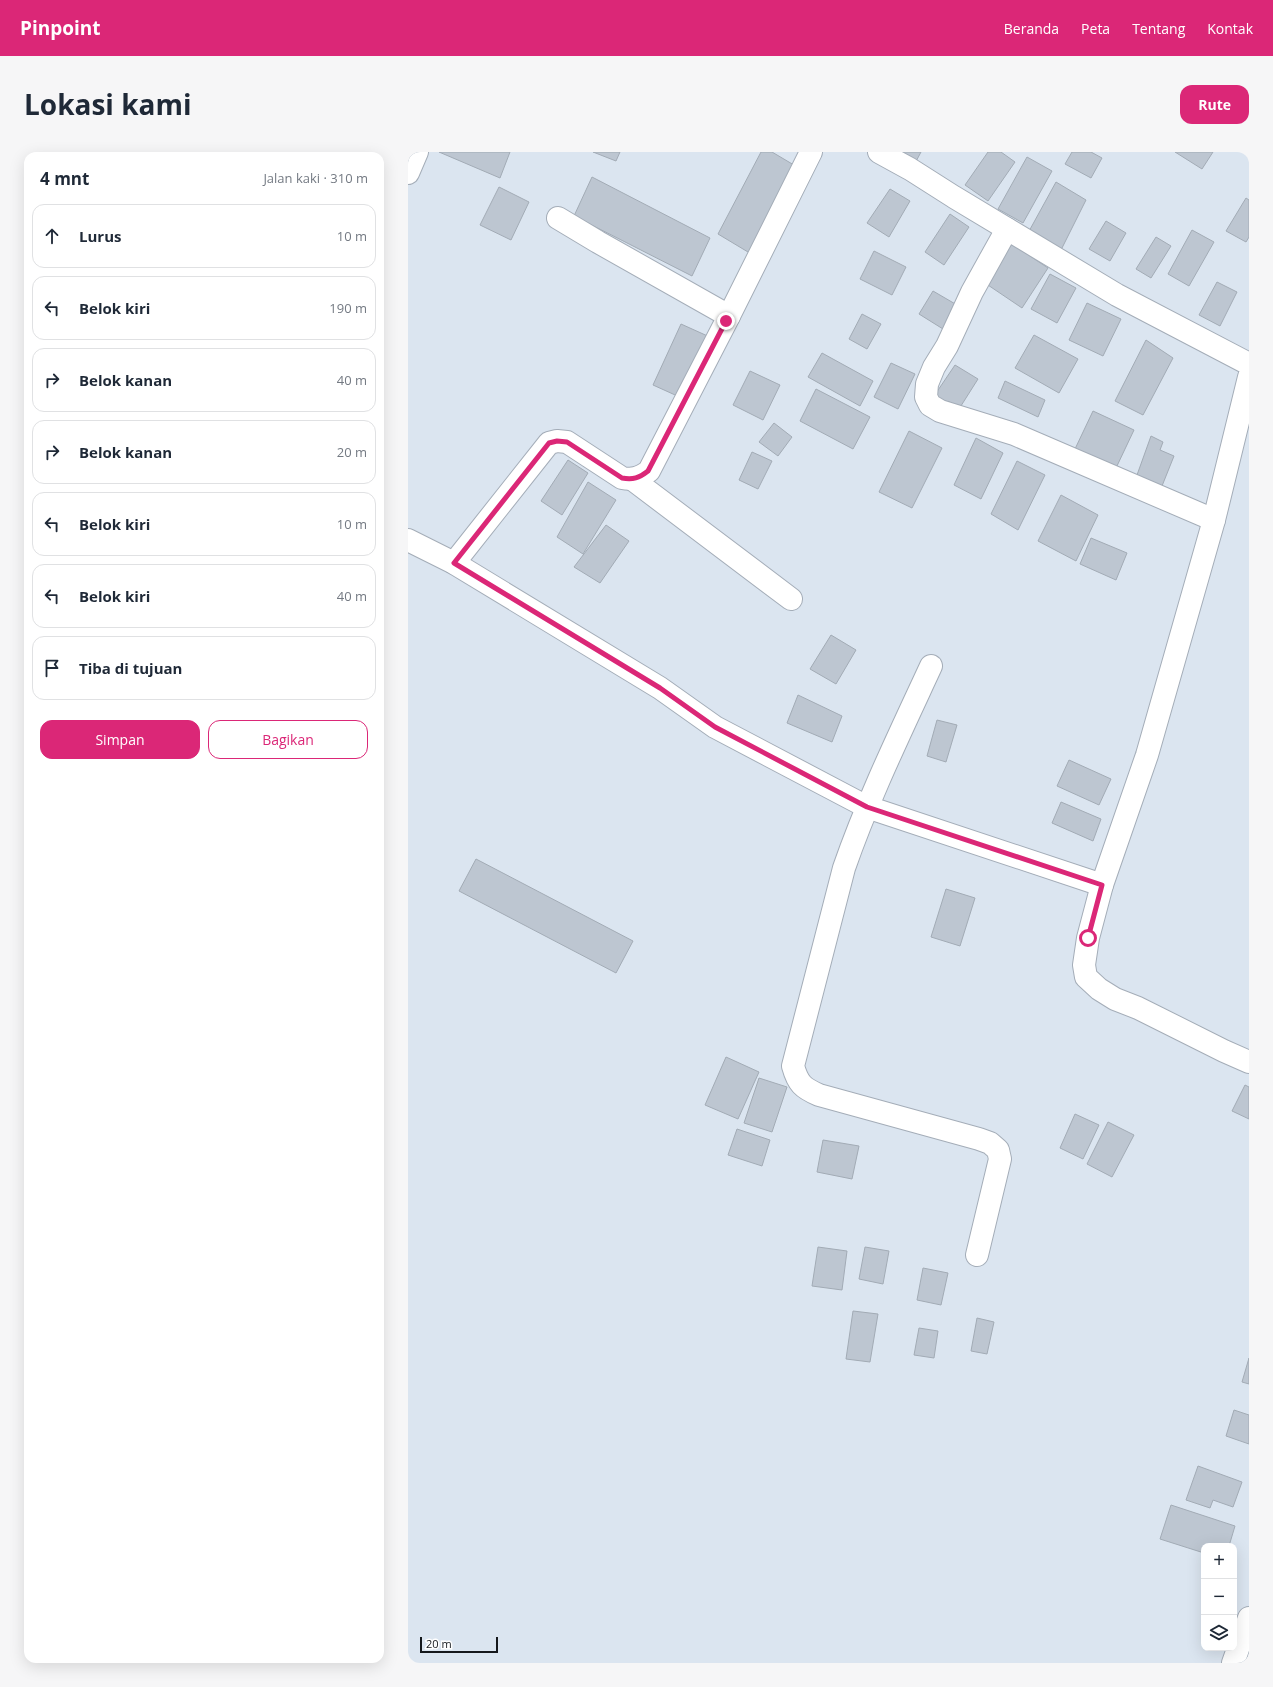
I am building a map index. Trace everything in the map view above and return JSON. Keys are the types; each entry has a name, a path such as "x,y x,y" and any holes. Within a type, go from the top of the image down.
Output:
{"street":[{"path":"408,173 417,152"},
{"path":"632,480 648,471 729,316 811,152"},
{"path":"879,152 910,169 1117,295 1249,364"},
{"path":"558,218 729,316"},
{"path":"1007,229 972,292 947,346 934,367 927,384 926,397 930,405 940,411 1014,434 1214,520"},
{"path":"1249,377 1214,520 1149,748 1102,885 1088,938 1084,965 1086,977 1115,999 1138,1008 1249,1062"},
{"path":"454,563 549,443 557,441 567,442 622,478 632,480 791,599"},
{"path":"408,540 454,563 660,688 715,727 867,807 1102,885"},
{"path":"931,666 867,807 844,868 793,1066 799,1083 806,1090 819,1095 979,1139 990,1143 998,1150 1000,1159 977,1255"},
{"path":"1233,1663 1249,1618"}],"building":[{"path":"439,152 510,152 500,178"},
{"path":"593,152 620,152 616,161"},
{"path":"761,152 772,152 799,168 753,255 718,234"},
{"path":"891,152 921,152 913,167"},
{"path":"988,152 1001,152 1015,162 988,201 965,185"},
{"path":"1072,152 1091,152 1102,158 1091,178 1065,164"},
{"path":"1175,152 1213,152 1202,169"},
{"path":"1027,157 1052,171 1023,223 998,209"},
{"path":"592,177 710,238 692,276 574,216"},
{"path":"1056,182 1086,200 1061,250 1028,233"},
{"path":"499,187 529,202 511,240 480,225"},
{"path":"890,189 910,201 889,237 867,223"},
{"path":"1246,198 1249,200 1249,237 1246,242 1226,231"},
{"path":"950,214 969,227 944,265 925,252"},
{"path":"1106,221 1126,233 1110,261 1089,249"},
{"path":"1192,230 1214,242 1189,286 1168,274"},
{"path":"1156,237 1171,246 1151,278 1136,269"},
{"path":"1009,242 1048,268 1022,308 982,281"},
{"path":"874,251 906,267 892,295 860,279"},
{"path":"1050,274 1076,288 1057,323 1031,309"},
{"path":"1217,282 1237,292 1220,326 1199,315"},
{"path":"933,291 957,305 943,329 919,314"},
{"path":"1087,303 1121,319 1103,356 1069,340"},
{"path":"862,314 881,324 867,349 849,339"},
{"path":"681,324 712,338 684,399 653,385"},
{"path":"1034,335 1078,359 1059,393 1015,368"},
{"path":"1146,340 1173,358 1143,415 1115,401"},
{"path":"822,353 873,381 860,406 808,377"},
{"path":"891,363 915,374 898,409 874,397"},
{"path":"955,365 978,379 959,409 948,401 943,407 932,399"},
{"path":"750,371 780,385 763,420 733,405"},
{"path":"1005,381 1045,400 1038,417 998,398"},
{"path":"816,389 870,417 853,449 800,421"},
{"path":"1093,411 1134,430 1116,468 1075,449"},
{"path":"774,423 792,437 778,456 759,442"},
{"path":"909,431 942,448 912,508 879,492"},
{"path":"1151,436 1163,442 1160,450 1174,456 1162,486 1137,475"},
{"path":"976,438 1003,453 981,499 954,485"},
{"path":"752,452 772,461 758,489 739,480"},
{"path":"568,460 588,473 562,515 541,501"},
{"path":"1017,461 1045,475 1018,530 991,514"},
{"path":"588,482 616,500 583,554 557,537"},
{"path":"1061,495 1098,515 1076,561 1038,541"},
{"path":"606,525 629,541 600,583 574,567"},
{"path":"1091,538 1127,553 1116,580 1080,564"},
{"path":"831,635 856,650 836,684 810,669"},
{"path":"798,695 842,716 832,742 787,723"},
{"path":"937,720 957,725 946,762 927,756"},
{"path":"1069,760 1111,779 1099,805 1057,786"},
{"path":"1061,802 1101,819 1093,841 1052,823"},
{"path":"476,859 633,941 616,973 459,891"},
{"path":"946,889 975,898 960,946 931,937"},
{"path":"726,1057 759,1072 738,1119 705,1105"},
{"path":"759,1078 787,1087 772,1132 744,1123"},
{"path":"1245,1085 1249,1087 1249,1119 1232,1111"},
{"path":"1075,1114 1099,1125 1083,1159 1060,1148"},
{"path":"1108,1122 1134,1135 1112,1177 1087,1164"},
{"path":"737,1129 770,1140 762,1166 728,1155"},
{"path":"823,1140 859,1146 852,1179 817,1172"},
{"path":"818,1247 847,1251 842,1290 812,1286"},
{"path":"865,1247 889,1251 883,1284 859,1279"},
{"path":"923,1268 948,1273 941,1305 917,1300"},
{"path":"853,1311 878,1314 870,1362 846,1359"},
{"path":"977,1318 994,1322 987,1354 971,1351"},
{"path":"919,1328 938,1331 934,1358 914,1355"},
{"path":"1249,1358 1249,1384 1242,1382"},
{"path":"1234,1410 1249,1415 1249,1444 1226,1436"},
{"path":"1198,1466 1242,1482 1233,1507 1213,1500 1210,1508 1186,1500"},
{"path":"1171,1505 1235,1526 1230,1543 1201,1543 1201,1552 1160,1539"}],"route":[{"path":"726,321 648,471 632,480 622,478 567,442 557,441 549,443 454,563 618,664 660,688 715,727 867,807 1102,885 1088,938"}]}
